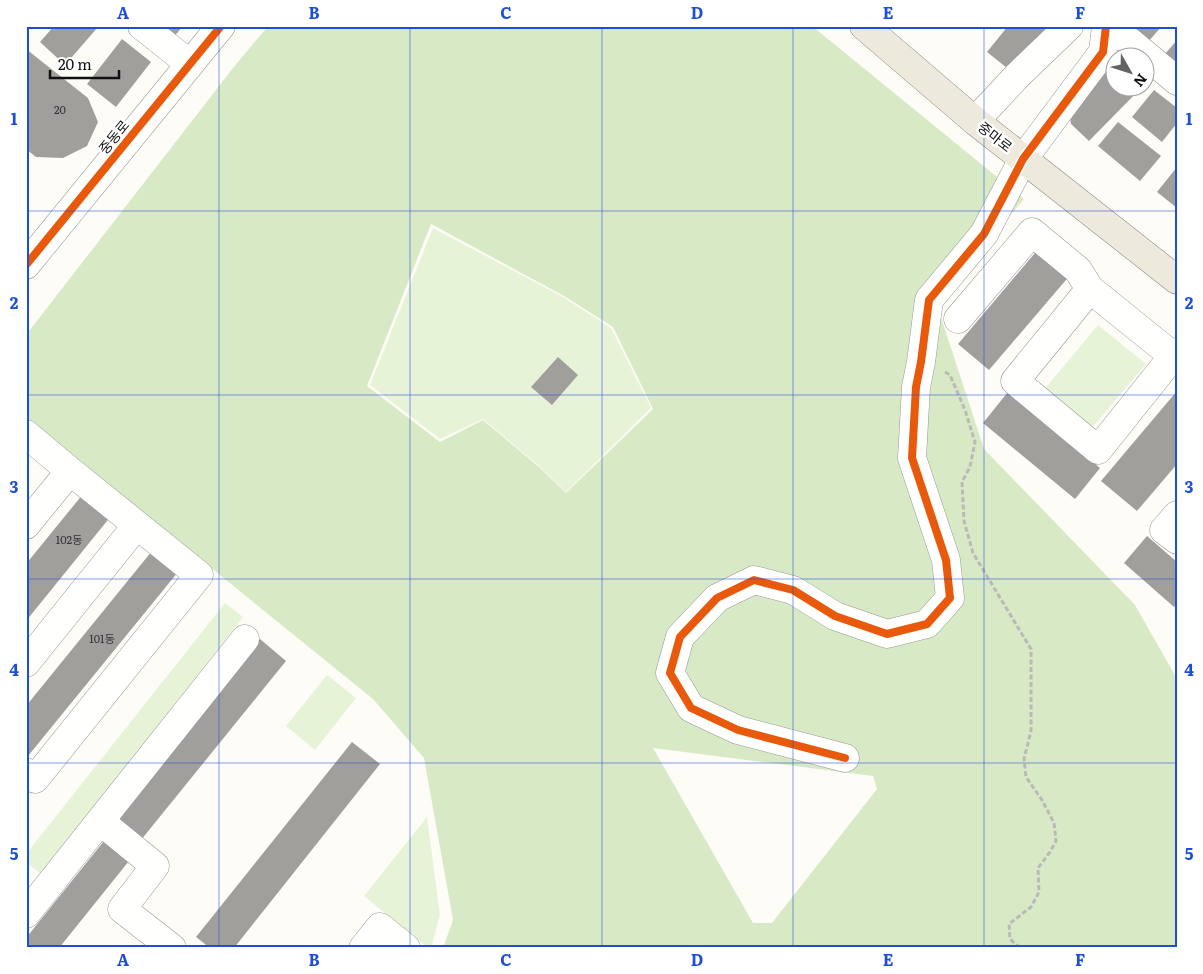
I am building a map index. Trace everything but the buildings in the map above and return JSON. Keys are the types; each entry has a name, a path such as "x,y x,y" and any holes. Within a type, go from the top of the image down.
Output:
{"main road":[{"name":"중마로","path":"864,26 975,121 1177,280"}],"street":[{"path":"142,26 190,64"},
{"name":"중동로","path":"26,264 221,26"},
{"path":"975,121 1018,75 1069,26"},
{"path":"846,758 738,730 692,708 670,673 680,637 716,598 754,580 793,590 835,616 887,634 927,624 950,598 946,560 912,458 916,387 929,300 984,234 1024,159 1103,52 1106,26"},
{"path":"1111,26 1177,82"},
{"path":"958,319 1032,232 1078,270 1090,289 1176,355 1098,450 1015,381 1090,289"},
{"path":"26,434 199,575 35,779 26,772"},
{"path":"26,525 70,471"},
{"path":"1177,515 1164,530 1177,540"},
{"path":"26,663 137,525"},
{"path":"26,914 245,639"},
{"path":"100,821 155,866 122,909 172,948"},
{"path":"363,948 380,927 406,948"}],"path":[{"path":"921,362 950,375 965,410 975,442 970,467 962,482 964,521 973,553 1031,649 1030,731 1024,759 1026,777 1042,800 1054,823 1056,841 1038,868 1039,892 1031,907 1009,924 1010,939 1020,948"}],"green space":[{"path":"268,26 812,26 1024,199 936,302 984,449 1135,605 1177,679 1177,948 443,948 453,920 424,758 373,699 26,418 26,335 233,68","holes":["431,224 564,296 613,327 653,409 566,493 539,467 483,420 440,442 367,386","653,748 873,776 877,789 772,923 753,923"]},
{"path":"433,228 563,297 611,328 651,408 566,492 539,466 483,419 440,439 370,385"},
{"path":"1098,325 1146,364 1085,436 1038,397"},
{"path":"225,603 243,617 41,874 26,862 26,854"},
{"path":"327,675 356,698 315,750 286,726"},
{"path":"427,817 440,915 431,948 428,948 364,896"}],"cycle path":[{"path":"26,265 221,26"},
{"path":"845,758 738,730 691,708 670,673 680,637 717,598 754,580 793,590 835,616 887,634 927,624 950,598 946,560 912,458 916,387 929,300 984,234 1023,159 1103,52 1106,26"}]}
